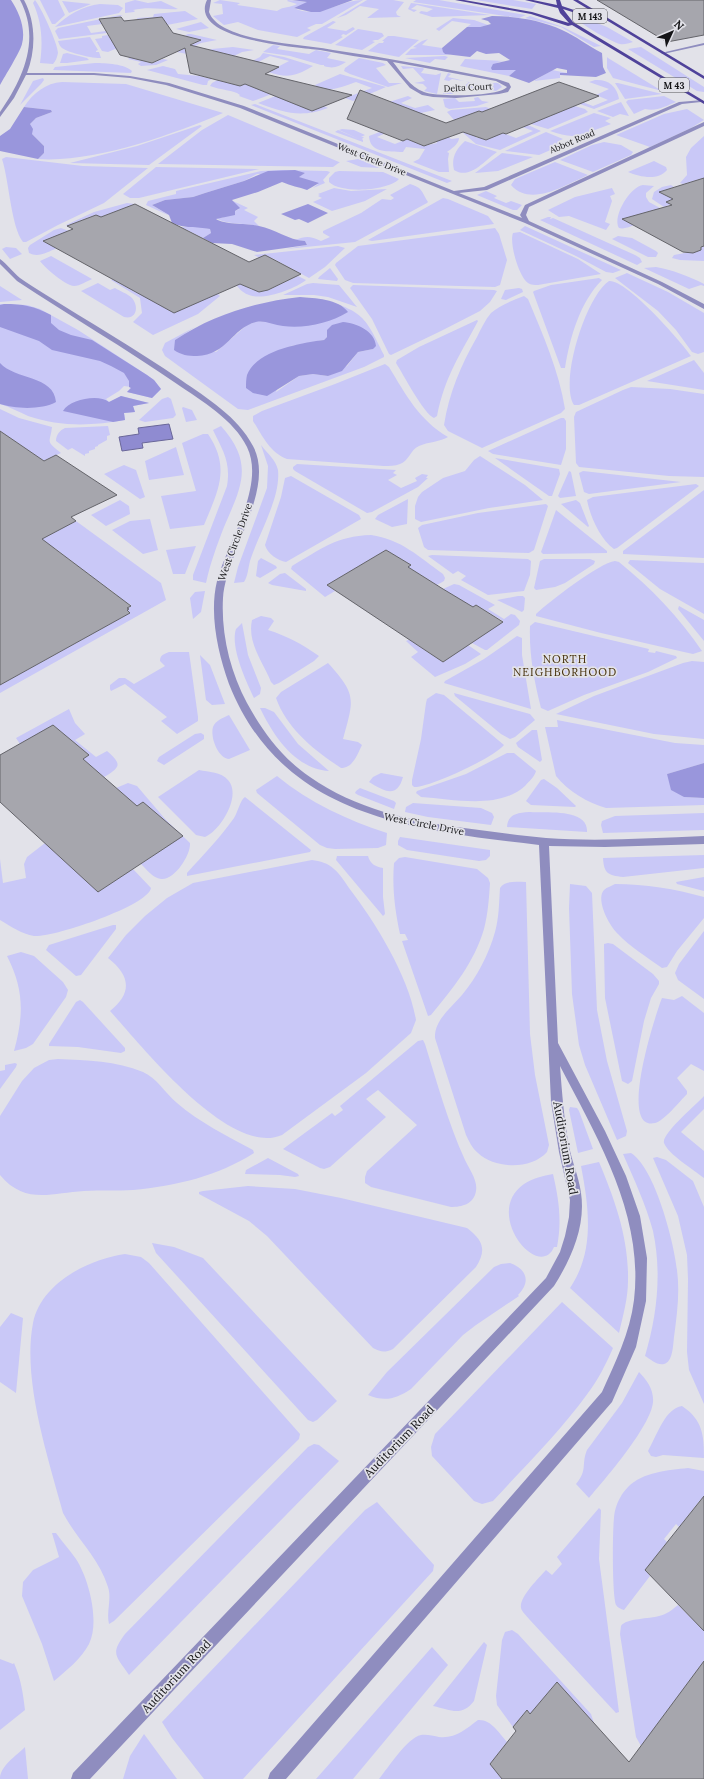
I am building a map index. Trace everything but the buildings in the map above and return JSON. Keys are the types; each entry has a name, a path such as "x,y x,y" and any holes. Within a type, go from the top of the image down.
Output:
{"main road":[{"name":"M 143","path":"457,0 532,13 580,29"},
{"name":"M 143","path":"526,0 560,7 620,28"},
{"name":"M 43","path":"558,0 564,17 580,29 702,102"},
{"name":"M 43","path":"575,0 704,78"}],"street":[{"path":"0,116 28,65 31,36 29,14 22,0"},
{"name":"Delta Court","path":"209,0 206,8 206,13 209,18 220,27 236,34 388,60 496,80 507,84 509,87 506,91 499,93 439,96 426,95 414,90 388,60"},
{"path":"662,53 704,44"},
{"name":"West Circle Drive","path":"24,74 113,75 167,84 242,107 527,222 660,283 704,306"},
{"name":"Abbot Road","path":"450,190 465,192 485,189 681,103 702,102"},
{"path":"527,222 523,215 527,206 704,124"},
{"name":"West Circle Drive","path":"0,261 19,280 158,368 207,402 241,433 250,447 256,474 254,491 220,586 218,617 224,655 231,679 242,706 256,731 278,756 302,777 325,792 359,808 396,820 447,830 544,842 596,843 704,840"},
{"name":"Auditorium Road","path":"79,1779 545,1288 561,1265 569,1248 576,1204 573,1181 566,1158 558,1103 544,842"},
{"name":"Auditorium Road","path":"276,1779 607,1397 628,1355 636,1327 642,1297 643,1268 640,1240 635,1215 628,1191 609,1149 554,1043"}],"shaded area":[{"path":"0,0 11,0 19,15 23,38 21,48 0,85"},
{"path":"35,0 49,26 57,48 58,53 53,64 40,63 41,32 33,3"},
{"path":"40,0 58,0 65,15 55,24 52,24"},
{"path":"135,0 148,3 161,1 178,9 145,8 133,10 135,11 134,12 125,13 125,3"},
{"path":"220,0 240,3 237,5 277,11 297,4 287,1 288,0 307,2 294,8 312,12 363,0 322,24 316,24 307,28 311,30 297,37 258,30 238,22 224,25 213,16 223,14 222,4 213,3"},
{"path":"292,0 353,0 320,12 311,12 294,8 307,2"},
{"path":"367,0 393,0 404,2 396,12 397,15 401,17 367,18 379,9 360,6 346,15 337,18"},
{"path":"416,0 439,0 526,15 519,18 413,2"},
{"path":"476,0 513,0 536,4 532,9"},
{"path":"62,1 91,4 69,13"},
{"path":"411,3 490,15 432,17 419,13 421,11 427,12 433,9 417,5 411,9 417,10 414,12 408,9"},
{"path":"100,4 118,5 123,8 119,13 55,27 76,12 87,7"},
{"path":"185,11 198,19 167,25 138,20 137,18 153,17 154,14"},
{"path":"572,13 607,27 633,42 622,44 609,39 593,31 574,17"},
{"path":"120,15 123,16 102,19"},
{"path":"492,16 536,21 567,32 602,53 603,67 606,73 596,77 560,75 560,73 567,73 567,70 557,68 529,83 509,76 516,70 492,70 491,68 493,64 510,60 499,53 486,54 477,51 470,57 445,54 443,52 442,48 467,27 480,27 491,24 488,21 481,19"},
{"path":"530,16 563,27 601,46 594,47 561,27 525,18"},
{"path":"453,18 474,20 488,25 476,28 467,27 471,24 452,21 439,31 436,29"},
{"path":"100,19 102,24 87,26 91,33 106,31 107,33 59,39 55,31 58,28"},
{"path":"333,21 336,22 327,28 346,31 353,27 355,29 346,35 343,34 341,36 343,37 331,44 303,39 304,37"},
{"path":"201,22 209,28 189,32 176,29"},
{"path":"358,29 382,33 384,36 378,40 372,41 375,42 362,50 335,45"},
{"path":"191,34 217,40 201,43 185,51 190,53 187,54 177,52 201,40 185,35"},
{"path":"108,35 115,46 140,53 135,59 152,63 163,59 168,60 156,65 141,66 138,64 141,62 128,59 136,54 115,49 108,52 102,51 95,39"},
{"path":"183,35 185,35 162,46"},
{"path":"388,36 419,40 399,57 368,51 379,43 383,43 384,41 382,41"},
{"path":"90,37 98,50 96,52 99,52 101,58 68,51 59,45 58,41"},
{"path":"428,39 422,45 442,48 445,54 451,55 405,55 411,49 417,48 413,47"},
{"path":"273,45 280,46 277,49 309,54 316,50 331,53 327,58 346,62 338,66 330,67 290,56 263,52"},
{"path":"233,47 254,50 242,52 234,56 207,51 212,49"},
{"path":"641,47 704,87 704,92 697,91 628,49"},
{"path":"67,53 87,58 89,60 60,63 63,54"},
{"path":"263,53 284,57 313,66 296,74 286,76 275,74 268,72 289,61 270,56 245,69 244,65 260,57"},
{"path":"448,57 445,60 435,59 430,63 405,58"},
{"path":"607,57 662,91 613,78 607,68"},
{"path":"359,58 383,63 386,65 376,68 389,83 402,83 388,87 344,71 345,68"},
{"path":"465,59 504,61 497,62 518,70 509,76 460,66"},
{"path":"95,63 120,65 132,71 131,73 53,70 55,67"},
{"path":"163,66 175,69 178,74 212,79 208,81 207,85 203,85 147,70"},
{"path":"401,66 423,68 424,69 421,73 436,75 441,73 437,94 424,91 427,88 423,84 414,83 425,81 413,68 403,69"},
{"path":"552,70 567,73 560,73 560,78 534,81"},
{"path":"448,73 451,74 448,77 465,81 452,79 449,81 444,80"},
{"path":"340,74 386,87 353,101 345,98 372,88 356,82 329,90 319,88 315,85"},
{"path":"227,75 222,81 240,86 250,82 268,80 277,77 292,81 277,92 253,101 239,96 240,95 234,92 210,86 212,83"},
{"path":"43,78 44,80 41,84 20,105 33,81"},
{"path":"595,80 608,82 611,84 616,90 619,99 594,109 577,103 580,101 593,106 608,100 596,95 609,89 589,82"},
{"path":"62,82 126,84 223,113 180,130 132,146 83,157 38,159 44,153 44,146 32,134 30,124 36,118 52,112 51,110 24,107 31,97 40,90 51,84"},
{"path":"469,82 485,85 498,83 502,87 496,91 491,90 489,87 451,89 453,94 443,94 444,85 462,88"},
{"path":"615,83 618,83 662,94 625,99"},
{"path":"293,89 301,107 324,106 328,108 309,113 293,113 285,112 258,103"},
{"path":"408,96 412,98 401,103 415,108 428,105 435,110 406,116 386,103"},
{"path":"664,96 676,102 657,109 645,109 634,114 626,102 628,100"},
{"path":"478,97 482,101 489,102 477,106 449,109 445,107 443,99 455,98 459,102 475,101 474,98"},
{"path":"621,102 629,116 620,114 613,117 597,111"},
{"path":"255,104 452,181 447,183 251,105"},
{"path":"571,105 585,109 588,112 548,129 531,124 546,115 549,117"},
{"path":"24,107 51,110 52,112 36,118 30,124 33,129 32,134 44,146 44,153 38,159 0,151 0,136 10,129"},
{"path":"486,107 509,116 501,119 479,111 454,120 447,112 451,110"},
{"path":"687,109 704,120 691,128 650,147 616,135 664,114"},
{"path":"594,113 611,118 605,121 611,124 576,136 562,135 550,131"},
{"path":"228,115 340,162 333,167 158,164 202,130"},
{"path":"200,125 202,126 149,165 70,163 137,146"},
{"path":"528,125 541,131 500,150 476,144 462,132 474,135 477,138 503,133 516,138 533,131 520,126"},
{"path":"338,130 361,140 339,130 354,130 365,135 361,137 364,137 362,139 363,142 335,132"},
{"path":"385,130 388,132 377,137 395,144 407,139 424,146 437,143 436,141 447,135 451,139 459,138 453,148 447,152 449,153 449,172 439,172 413,162 419,159 425,149 406,147 403,152 400,152 384,151 372,146 369,136"},
{"path":"546,132 563,139 557,142 562,145 539,155 505,151"},
{"path":"704,136 704,178 683,184 680,183 687,175 686,157 691,148"},
{"path":"465,141 497,152 471,171 466,173 454,170 454,158 459,147"},
{"path":"604,142 621,145 633,152 631,155 593,172 560,160 592,145"},
{"path":"502,153 533,157 498,171 475,173"},
{"path":"6,157 83,166 148,168 104,203 26,242 23,242 19,235 13,215 2,159"},
{"path":"358,159 380,168 361,167 346,161"},
{"path":"654,161 666,167 667,170 659,176 654,177 628,172"},
{"path":"555,162 588,175 560,188 539,194 519,192 511,185 515,179"},
{"path":"156,167 259,169 139,198 130,198 123,194"},
{"path":"282,170 330,172 323,180 325,183 313,188 318,184 298,177 305,173 257,174 244,181 193,197 165,200 152,205 170,216 146,205 148,201 176,194 176,191 261,171"},
{"path":"295,170 305,173 299,177 319,183 307,190 282,182 258,192 232,200 240,208 235,211 235,215 216,219 230,223 265,227 293,239 305,241 307,245 257,252 232,244 212,243 203,238 211,233 210,229 181,226 172,223 169,215 152,205 165,200 193,197 244,181 268,171"},
{"path":"335,172 383,172 399,179 385,186 364,190 343,188 335,186 329,182 329,178"},
{"path":"410,184 420,189 428,202 355,242 286,249 307,245 305,241 295,240 302,238 311,237 321,241 330,237 323,233 323,231 361,213 382,199 391,200 394,198 390,195"},
{"path":"643,185 654,186 646,193 646,197 649,202 660,208 634,225 619,228 617,223 618,217 623,204 632,191"},
{"path":"671,185 674,187 659,192 673,199 667,202 671,204 664,207 652,199 654,192 662,187"},
{"path":"334,188 351,191 387,189 365,201 332,211 313,202 322,198 318,196 320,195 318,194"},
{"path":"612,188 615,194 610,196 612,201 605,222 610,224 606,230 569,216 559,217 548,210 575,197"},
{"path":"486,191 497,196 494,198 506,203 511,201 522,205 517,210 513,210 477,195"},
{"path":"443,198 488,216 494,224 372,241 368,240"},
{"path":"233,201 248,208 244,210 258,217 254,221 259,226 230,223 216,218 222,218 239,209"},
{"path":"127,203 135,204 101,217 96,215 67,226 66,225 94,212"},
{"path":"308,204 328,213 308,223 299,219 295,220 281,214"},
{"path":"551,217 550,219 553,218 635,255 640,258 642,262 637,265 540,220"},
{"path":"525,226 621,270 613,273 606,272 576,256 520,230"},
{"path":"181,227 200,227 210,229 211,233 203,238"},
{"path":"61,228 69,231 43,241 57,248 39,255 29,253 28,248 30,245 54,230"},
{"path":"495,228 499,234 507,260 500,285 495,287 353,283 345,280 335,265 358,246"},
{"path":"520,232 578,259 601,274 538,285 529,284 521,274 518,267 512,244 513,233"},
{"path":"618,236 632,238 658,253 656,257 648,257 612,239"},
{"path":"338,246 345,248 325,267 309,278 272,258 260,258 254,255"},
{"path":"704,246 704,261 680,260 672,258 674,255 701,250 699,247"},
{"path":"6,247 16,248 22,254 10,259 2,249"},
{"path":"51,256 92,279 76,286 66,283 51,272 40,261"},
{"path":"656,267 686,276 704,284 704,286 701,285 689,289 644,268"},
{"path":"330,268 338,279 337,281 318,279 319,277"},
{"path":"627,273 668,292 704,313 704,352 698,354 692,352 676,330 658,311 615,278"},
{"path":"298,276 306,280 279,293 262,296 246,294 231,278 252,290 254,289 259,292 266,289 268,290"},
{"path":"118,277 217,293 220,296 198,314 153,335 133,322 142,313 140,298 111,280"},
{"path":"599,278 602,280 594,289 582,309 577,321 565,368 561,368 533,292 551,285"},
{"path":"609,281 617,283 640,300 676,337 691,356 579,405 574,405 570,394 570,378 572,360 577,340 592,303 600,290"},
{"path":"98,283 110,290 115,288 132,298 136,305 136,312 132,316 124,317 81,291"},
{"path":"307,284 339,285 357,307 328,297 314,295 283,295"},
{"path":"353,285 497,291 490,302 480,311 391,355 389,354 372,319 350,288"},
{"path":"0,286 22,300 0,302"},
{"path":"522,289 523,292 506,300 501,299 505,290"},
{"path":"524,296 528,299 550,353 559,381 565,409 561,413 482,448 448,431 444,425 452,390 466,358 491,313 511,301"},
{"path":"300,297 333,302 339,304 348,312 325,322 299,327 256,322 241,330 216,351 207,354 197,356 188,355 174,350 175,340 204,323 251,306"},
{"path":"320,299 334,303 345,307 361,317 372,331 384,357 364,367 248,410 238,409 165,356 162,350 165,343 195,327 175,340 216,352 247,325 257,321 304,323 327,320 347,312 339,305","holes":["327,337 373,349 358,352 347,366 328,376 313,374 299,376 276,392 291,346 324,340"]},
{"path":"0,304 27,305 40,309 78,330 147,375 154,380 161,389 152,398 127,392 131,387 124,386 106,399 109,402 121,396 149,403 133,406 135,412 124,413 125,420 100,423 64,424 40,420 0,404"},
{"path":"0,305 28,306 39,309 51,315 51,323 59,330 71,335 92,340 147,375 154,380 161,389 152,398 127,392 131,388 129,387 129,381 124,373 111,366 100,361 52,350 39,341 0,327"},
{"path":"477,320 478,321 459,355 449,377 440,402 437,416 434,418 425,409 414,393 396,363 397,360 419,347"},
{"path":"343,322 354,324 369,332 375,341 376,346 373,349 358,352 342,371 328,376 313,374 299,376 267,396 253,393 246,388 247,375 252,366 260,359 281,349 324,340 327,337 327,330 332,325"},
{"path":"694,360 704,373 704,390 647,381"},
{"path":"0,363 15,372 41,382 49,387 54,393 56,402 50,405 28,408 0,404"},
{"path":"385,364 389,367 407,397 421,415 448,437 419,446 403,463 394,466 384,466 287,459 271,448 253,421 253,416 262,411"},
{"path":"631,387 670,389 704,394 704,477 669,476 579,467 576,463 574,417 576,412"},
{"path":"121,396 149,403 133,406 135,412 124,413 125,420 113,422 63,411 72,403 85,399 99,398 109,402"},
{"path":"168,397 171,399 176,415 173,418 145,422 139,420 162,399"},
{"path":"183,407 192,410 197,420 186,422"},
{"path":"0,409 19,418 52,427 50,442 61,453 44,461 0,431"},
{"path":"564,418 566,421 566,449 561,465 493,454 488,451"},
{"path":"169,424 173,439 142,443 143,448 122,451 119,437 139,434 138,428"},
{"path":"108,426 110,435 107,436 107,440 95,447 95,449 89,451 89,453 85,454 85,456 72,448 68,450 56,441 61,430 65,428"},
{"path":"221,426 232,440 238,452 242,476 235,500 216,548 206,583 193,580 193,575 227,486 227,463 213,430"},
{"path":"203,434 208,434 215,446 221,469 220,480 214,501 204,525 170,529 161,496 196,491 182,443"},
{"path":"261,445 277,466 278,481 276,492 273,504 250,561 245,580 244,582 234,583 238,567 267,488 268,466"},
{"path":"176,447 184,475 149,480 145,461"},
{"path":"480,456 525,485 543,500 489,508 421,522 415,519 415,506 418,497 422,492 443,478 465,471 474,460"},
{"path":"495,458 559,469 560,474 552,496 549,496"},
{"path":"297,464 396,470 393,473 397,475 388,480 401,488 417,481 415,478 422,474 428,475 426,478 428,478 418,487 372,512 367,513 295,471 293,467"},
{"path":"124,465 136,470 145,497 140,499 104,474"},
{"path":"569,471 571,472 576,496 560,498 558,496"},
{"path":"583,471 681,482 589,494 584,492 579,473"},
{"path":"291,476 359,515 361,519 286,562 273,556 265,545 281,497 285,478"},
{"path":"696,484 699,486 614,549 604,539 596,527 587,500 593,497"},
{"path":"704,490 704,558 623,554 623,551"},
{"path":"408,499 407,524 392,527 375,519 378,515"},
{"path":"120,500 129,506 130,514 106,526 91,515"},
{"path":"576,500 580,503 589,526 588,527 561,504"},
{"path":"546,504 548,506 534,550 529,553 428,550 424,547 418,528 422,525 478,513"},
{"path":"556,510 607,551 607,553 543,554 541,552"},
{"path":"150,519 158,550 143,554 112,530 130,521"},
{"path":"76,521 161,583 166,600 0,693 0,685 130,613 127,610 131,605 120,598 117,600 117,595 107,587 103,589 100,587 104,585 94,578 90,579 91,575 80,568 77,570 78,566 68,558 64,560 65,556 55,548 51,550 37,541"},
{"path":"371,535 392,540 418,555 443,574 445,578 444,581 437,585 408,567 411,565 386,550 327,585 335,591 325,597 291,569 292,566 329,544 348,538"},
{"path":"196,546 185,574 173,574 166,550"},
{"path":"428,556 528,559 531,561 530,575 524,591 488,595 461,580 466,576 458,571 453,574"},
{"path":"261,558 277,568 260,578 256,576 258,561"},
{"path":"544,559 590,559 595,561 594,564 565,583 555,587 536,590 534,588 540,561"},
{"path":"630,560 704,563 704,614 660,589 628,563"},
{"path":"615,561 619,562 631,572 664,604 684,626 702,651 693,654 601,633 536,616 542,608 586,575 608,563"},
{"path":"285,573 306,589 306,591 268,583 280,574"},
{"path":"454,584 459,585 495,605 488,609 504,619 511,614 515,615 520,621 519,625 487,650 472,643 503,621 476,605 473,607 443,589"},
{"path":"205,591 201,612 193,619 190,598 195,592"},
{"path":"523,596 525,598 524,610 522,612 497,600"},
{"path":"679,606 704,620 704,641 678,609"},
{"path":"261,616 271,618 274,621 268,630 294,641 319,656 314,661 274,685 271,682 257,652 252,637 252,620"},
{"path":"535,622 649,649 648,652 655,653 656,651 676,656 677,658 648,672 584,695 548,711 541,708 532,667 530,626"},
{"path":"242,623 248,655 261,688 260,694 254,698 240,664 235,645 236,629"},
{"path":"517,636 522,638 522,655 531,709 444,683 445,681 484,659"},
{"path":"412,638 417,645 443,662 468,645 481,654 465,664 435,677 411,657 418,652 406,641"},
{"path":"169,652 189,652 198,717 198,721 177,734 161,721 167,717 125,684 111,691 110,689 110,685 119,678 125,678 134,684 165,666 160,659 163,655"},
{"path":"200,655 210,665 225,704 212,705 206,700"},
{"path":"692,661 704,662 704,739 654,734 556,714 594,696"},
{"path":"328,663 344,683 350,698 351,706 343,739 358,742 362,745 352,763 349,766 341,768 302,738 287,719 276,698 281,692"},
{"path":"436,693 444,695 504,745 488,757 461,771 433,783 414,787 412,785 412,780 421,739 426,703 427,699"},
{"path":"454,693 530,714 535,720 515,737 510,739 501,734 455,696"},
{"path":"260,708 265,708 274,712 298,744 329,771 317,769 306,764 287,749 271,729"},
{"path":"69,709 75,723 85,734 75,740 96,757 107,751 117,762 118,765 114,771 104,777 83,759 89,755 53,725 20,744 16,738"},
{"path":"229,715 250,750 229,759 225,758 218,751 212,731 216,723"},
{"path":"557,720 675,743 704,745 704,763 667,774 684,797 704,798 704,805 606,808 585,800 566,787 556,776 545,727 558,727"},
{"path":"532,730 537,730 542,760 540,762 518,747 516,743"},
{"path":"201,733 204,735 204,739 164,765 157,761 159,757 195,734"},
{"path":"507,753 514,753 536,771 533,778 525,786 514,793 489,801 461,801 421,797 416,793 417,791 466,774"},
{"path":"704,763 704,798 684,797 671,790 667,774"},
{"path":"199,770 215,773 225,777 232,786 233,794 228,812 223,820 211,833 205,837 196,835 158,797"},
{"path":"381,773 403,777 400,784 394,791 389,791 369,782 373,777"},
{"path":"277,776 302,794 329,810 387,833 386,845 378,848 335,849 320,845 257,793 256,790"},
{"path":"544,779 557,788 576,806 531,805 526,801 541,780"},
{"path":"128,783 137,786 166,820 190,843 188,854 181,866 176,872 166,879 155,877 141,864 182,836 143,802 137,806 116,788"},
{"path":"360,788 394,801 396,803 394,809 355,793"},
{"path":"245,797 311,850 310,852 187,876 187,873 229,825"},
{"path":"413,803 481,808 492,813 494,817 491,825 428,817 405,812 406,807"},
{"path":"529,812 555,812 574,815 586,824 587,832 507,827 511,817"},
{"path":"704,813 704,830 603,833 601,825 602,821 615,816"},
{"path":"400,837 490,850 490,856 486,860 479,861 407,850 398,845"},
{"path":"45,843 98,892 133,869 151,888 146,895 134,903 98,920 44,935 34,936 21,932 0,920 0,859 3,883 26,878 24,864 27,857"},
{"path":"704,855 704,868 623,877 608,873 604,867 603,858"},
{"path":"337,856 368,856 374,865 383,868 383,897 385,914 383,916 336,860"},
{"path":"405,857 477,869 488,878 490,883 484,929 475,953 455,985 431,1015 428,1016 402,941 408,940 405,934 400,934 395,908 393,881 394,863 399,858"},
{"path":"312,860 332,867 342,878 370,917 399,969 412,1003 416,1020 411,1033 366,1073 282,1135 261,1138 238,1130 213,1115 188,1094 164,1071 110,1011 122,998 126,984 121,971 108,958 126,935 145,916 167,898 193,883"},
{"path":"704,877 704,891 677,884 676,882"},
{"path":"526,882 530,1034 535,1075 549,1145 547,1152 540,1158 532,1162 513,1165 494,1162 485,1158 476,1151 471,1144 466,1135 435,1038 435,1031 444,1014 462,995 486,957 496,927 499,910 500,888 502,885 508,883"},
{"path":"570,884 586,886 592,893 597,1010 607,1061 627,1131 626,1136 617,1140 585,1065 579,1045 572,994 569,908"},
{"path":"615,884 660,888 704,897 704,918 677,951 667,967 662,968 633,948 611,926 602,906 601,900 604,890"},
{"path":"116,925 116,929 81,975 76,976 46,950 49,945"},
{"path":"704,931 704,999 678,980 675,973 679,964"},
{"path":"604,944 613,944 653,974 659,981 659,984 651,998 644,1021 632,1081 628,1084 622,1081 605,998"},
{"path":"21,952 34,956 63,982 68,990 66,997 33,1044 26,1048 14,1051 20,1026 21,1002 17,980 7,956"},
{"path":"682,996 704,1013 704,1071 691,1064 677,1078 687,1091 687,1094 667,1115 659,1121 655,1123 644,1121 639,1109 639,1091 642,1070 653,1025 662,998 674,1000"},
{"path":"80,1000 125,1048 125,1051 121,1053 78,1047 49,1046 76,1002"},
{"path":"423,1040 453,1132 476,1183 475,1195 470,1202 451,1207 371,1187 365,1183 367,1171 417,1125 378,1090 366,1099 386,1117 330,1167 324,1169 320,1168 283,1149 332,1113 335,1116 343,1110 340,1106 418,1041"},
{"path":"58,1059 112,1063 143,1072 153,1078 173,1099 194,1116 253,1150 254,1153 211,1174 165,1186 133,1190 84,1191 50,1195 29,1194 19,1190 9,1184 0,1175 0,1116 22,1081 34,1068 49,1060"},
{"path":"17,1064 16,1067 0,1089 0,1071 5,1070 5,1065"},
{"path":"704,1096 704,1109 681,1132 704,1151 704,1178 676,1157 664,1143 673,1126"},
{"path":"570,1107 577,1108 579,1111 593,1149 578,1153 569,1110"},
{"path":"631,1153 640,1161 655,1189 672,1242 677,1270 678,1304 673,1349 671,1357 667,1363 664,1364 654,1362 645,1356 653,1326 657,1294 658,1278 656,1247 653,1231 640,1192 623,1154"},
{"path":"657,1157 666,1160 693,1181 704,1207 704,1404 689,1370 687,1352 687,1255 678,1216 653,1158"},
{"path":"268,1158 298,1174 299,1176 245,1174 246,1170"},
{"path":"599,1162 620,1220 628,1265 628,1287 619,1333 570,1288 578,1274 587,1244 588,1213 581,1166"},
{"path":"553,1174 559,1210 559,1237 557,1247 554,1247 547,1256 537,1256 527,1250 518,1240 511,1226 509,1211 513,1196 524,1184 542,1176"},
{"path":"248,1186 295,1189 341,1198 467,1228 480,1241 482,1246 481,1255 476,1267 393,1349 380,1351 373,1348 267,1236 249,1221 199,1194 199,1192 203,1191"},
{"path":"152,1243 174,1247 203,1258 337,1401 317,1420 313,1422 308,1420 156,1253"},
{"path":"125,1254 141,1257 149,1263 300,1434 299,1439 114,1621 109,1624 109,1592 104,1577 93,1557 63,1513 38,1418 31,1369 31,1345 33,1323 38,1309 46,1296 56,1285 68,1275 82,1267 97,1261"},
{"path":"510,1263 520,1269 525,1276 525,1285 518,1295 519,1296 463,1335 411,1389 395,1397 385,1399 368,1395 387,1372 494,1267 501,1264"},
{"path":"562,1302 613,1348 602,1372 592,1388 542,1448 493,1501 482,1504 474,1501 432,1456 431,1447 435,1434"},
{"path":"11,1313 23,1318 16,1393 0,1382 0,1327"},
{"path":"639,1372 651,1389 653,1402 650,1412 645,1424 627,1452 589,1498 576,1484 582,1475 585,1455 587,1450 622,1403"},
{"path":"682,1406 694,1417 701,1429 704,1443 704,1458 663,1455 656,1457 651,1456 648,1451 663,1422 671,1412"},
{"path":"314,1444 319,1445 339,1461 129,1675 116,1655 117,1646 125,1634 308,1447"},
{"path":"688,1468 704,1471 704,1502 701,1499 679,1527 676,1524 664,1539 667,1542 645,1570 650,1576 624,1610 621,1609 616,1605 613,1574 614,1518 618,1501 628,1487 641,1478 656,1473"},
{"path":"377,1502 434,1565 433,1571 243,1779 204,1779 172,1738 162,1722 365,1510"},
{"path":"599,1508 601,1510 599,1559 619,1712 616,1713 529,1619 521,1608 521,1604 526,1593 546,1570 552,1575 562,1564 557,1557"},
{"path":"52,1533 56,1533 81,1567 89,1589 93,1613 92,1635 89,1644 82,1655 54,1681 42,1644 22,1596 23,1582 33,1570 59,1557"},
{"path":"678,1605 704,1631 704,1661 641,1746 636,1737 620,1634 621,1626 628,1621 662,1615"},
{"path":"512,1630 518,1634 591,1714 594,1723 557,1682 530,1714 527,1710 513,1727 497,1705 496,1696 502,1640 505,1632"},
{"path":"484,1642 487,1645 474,1701 470,1706 460,1711 433,1706"},
{"path":"432,1647 448,1665 353,1779 316,1779"},
{"path":"0,1659 13,1664 14,1663 21,1686 25,1710 0,1730"},
{"path":"478,1720 483,1720 491,1724 507,1742 490,1764 502,1779 379,1779 404,1747 416,1737 421,1735 445,1737 455,1735"},
{"path":"144,1734 177,1779 123,1779 130,1756"},
{"path":"25,1747 28,1779 0,1779 6,1766"}],"district":[{"name":"NORTH NEIGHBORHOOD","path":"565,665"}]}
